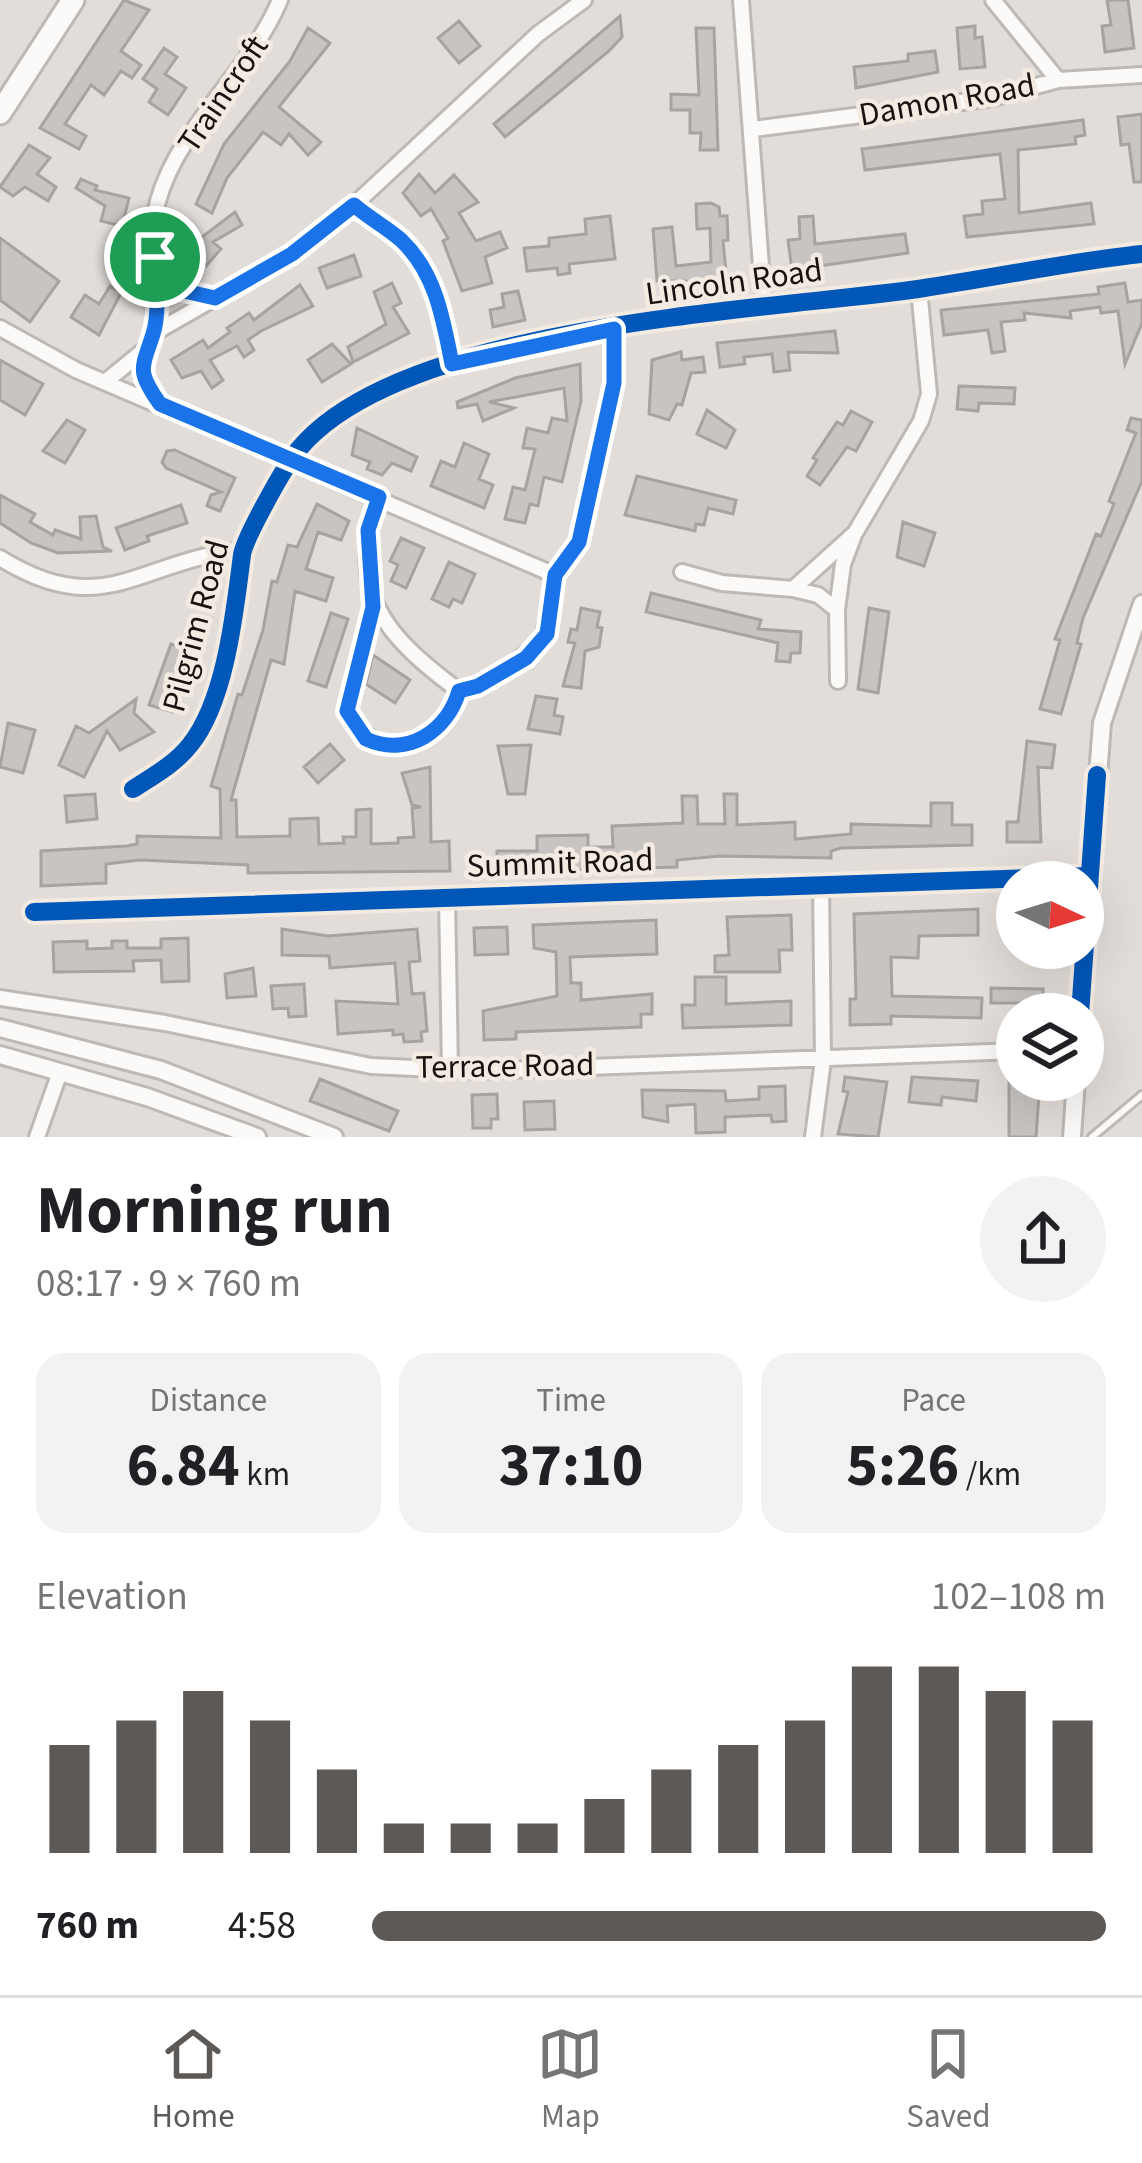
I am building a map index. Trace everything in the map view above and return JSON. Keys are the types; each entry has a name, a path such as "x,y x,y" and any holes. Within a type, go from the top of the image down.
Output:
{"main road":[{"path":"0,112 73,0"}],"street":[{"name":"Traincroft","path":"154,333 154,220 166,179 261,40 280,0"},
{"path":"105,382 143,351 154,333 292,254 354,205 538,34 584,0"},
{"path":"741,0 764,306"},
{"path":"993,0 1058,80"},
{"name":"Damon Road","path":"753,128 993,98 1058,80 1142,75"},
{"path":"354,205 405,244 421,264 442,313 452,364"},
{"name":"Lincoln Road","path":"292,458 356,404 452,364 614,329 1142,254"},
{"path":"155,257 180,290 215,298"},
{"path":"838,681 837,610 843,564 921,421 929,394 920,289"},
{"path":"0,328 105,382 292,458 555,575"},
{"path":"379,497 368,530 373,607 347,711 366,739 385,745 424,739 447,718 459,691 495,677 543,641 555,575 579,542 614,383 614,329"},
{"path":"143,351 149,388 160,404"},
{"name":"Pilgrim Road","path":"133,789 181,756 202,726 237,607 242,550 292,458"},
{"path":"793,589 856,533"},
{"path":"0,558 50,584 97,590 199,556 242,550"},
{"path":"682,572 722,584 793,589 818,596 837,610"},
{"path":"1089,861 1102,723 1142,604"},
{"path":"373,607 408,652 459,691"},
{"name":"Summit Road","path":"34,912 996,878"},
{"path":"813,1137 823,1060 821,883"},
{"path":"447,897 450,1070"},
{"name":"Terrace Road","path":"0,998 128,1016 371,1066 450,1070 996,1053"},
{"path":"0,1028 161,1070 334,1137"},
{"path":"0,1055 256,1137"},
{"path":"37,1137 60,1072"},
{"path":"1072,1137 1075,1101"},
{"path":"235,1133 252,1102"}],"lane":[{"path":"1092,1137 1142,1095"}],"building":[{"path":"124,0 149,10 121,51 141,65 132,78 121,71 104,95 91,85 65,124 86,136 79,149 40,128"},
{"path":"1107,0 1128,0 1134,48 1105,52 1102,26 1111,25"},
{"path":"620,16 622,37 609,51 505,137 494,124"},
{"path":"459,21 480,46 459,63 438,38"},
{"path":"975,26 975,38 982,37 985,67 960,69 957,28"},
{"path":"308,28 330,43 279,107 321,142 308,155 289,134 281,145 263,132 227,178 212,213 196,204 224,144 290,61"},
{"path":"696,28 714,28 718,150 700,150 701,133 690,133 690,110 671,110 671,94 699,95"},
{"path":"164,48 177,57 165,74 186,88 168,115 149,102 157,89 143,79"},
{"path":"935,51 938,72 856,88 854,67 908,61 908,54"},
{"path":"1142,114 1142,182 1134,182 1129,144 1121,145 1118,117"},
{"path":"1083,120 1085,135 1075,137 1076,144 1018,150 1019,213 1091,203 1094,224 967,237 964,216 983,214 982,201 1005,199 1000,154 865,170 862,149"},
{"path":"29,145 50,158 37,174 56,187 48,201 25,187 13,196 0,187"},
{"path":"419,174 435,193 454,175 478,202 459,213 476,241 500,232 507,248 485,257 492,283 462,291 443,241 448,238 431,209 421,216 403,193"},
{"path":"81,179 97,186 95,190 129,198 122,226 101,221 105,206 76,188"},
{"path":"696,204 719,207 720,216 727,216 728,240 723,241 727,281 657,281 653,229 672,227 676,266 711,262 710,228 697,229"},
{"path":"235,212 242,225 213,242 221,249 206,266 192,254 184,258 189,251 184,247 193,236 198,240"},
{"path":"610,216 615,259 569,264 570,273 558,275 557,268 527,271 524,248 549,246 549,238 586,234 585,219"},
{"path":"813,216 815,244 905,234 908,253 792,270 788,240 800,239 799,217"},
{"path":"0,238 59,281 30,322 0,300"},
{"path":"354,255 361,276 327,288 319,268"},
{"path":"392,283 401,303 393,307 409,333 353,362 348,347 386,324 374,292"},
{"path":"1125,283 1128,302 1142,300 1142,323 1125,364 1118,311 1101,313 1100,307 1070,311 1071,318 1024,313 1025,320 1001,322 1005,351 992,353 988,330 944,335 941,310 1099,294 1098,287"},
{"path":"300,285 313,306 248,340 254,350 244,357 237,346 210,360 223,380 212,388 201,371 182,378 171,360 203,340 208,348 230,332 227,328 249,313 254,320"},
{"path":"110,286 121,293 99,335 71,317 85,295 99,304"},
{"path":"518,291 525,320 493,327 490,310 504,307 502,294"},
{"path":"835,331 838,353 788,352 790,370 774,372 772,354 744,357 745,364 720,367 717,343"},
{"path":"332,344 351,364 322,382 308,360"},
{"path":"681,352 682,360 703,357 705,372 691,373 682,405 677,404 669,420 649,414 652,360"},
{"path":"0,360 43,384 25,415 0,400"},
{"path":"580,364 581,401 562,482 544,477 538,506 530,504 525,523 505,519 513,487 525,490 535,449 523,448 527,428 548,433 552,418 567,421 564,388 489,402 514,408 483,421 477,404 458,408 457,402 515,378"},
{"path":"959,386 1015,388 1014,404 979,403 978,411 957,409"},
{"path":"707,410 735,430 726,448 697,434"},
{"path":"851,411 872,422 856,451 847,447 820,485 807,476 817,460 813,458 837,422 843,425"},
{"path":"1131,418 1142,420 1142,481 1083,618 1077,643 1081,644 1061,714 1040,709 1060,640 1055,639 1096,534 1101,536 1114,504 1109,501 1136,433 1127,430"},
{"path":"67,420 85,430 65,463 43,451"},
{"path":"357,428 417,457 411,471 392,463 382,475 367,469 370,462 352,455"},
{"path":"464,443 489,454 479,479 493,485 484,508 431,486 441,461 455,467"},
{"path":"175,450 235,478 220,511 207,506 211,495 221,492 166,468 162,462 167,451"},
{"path":"637,476 736,500 733,514 708,508 704,525 696,524 695,531 625,515"},
{"path":"0,495 35,514 30,522 53,535 55,530 81,539 80,517 96,516 103,547 112,551 58,553 31,543 0,523"},
{"path":"317,504 349,521 341,540 318,532 306,569 333,578 326,601 295,591 284,664 271,660 231,800 236,800 237,837 290,836 290,819 318,818 319,844 344,843 343,837 356,837 356,810 371,809 371,844 398,843 398,838 414,837 412,808 421,807 412,805 402,773 430,767 431,842 449,841 450,871 248,873 248,865 140,860 106,864 106,883 41,886 41,851 127,846 137,844 137,836 221,838 220,789 211,786 263,630 272,581 277,582 288,545 297,547"},
{"path":"181,505 187,523 147,536 149,541 125,550 116,528"},
{"path":"903,522 935,533 924,566 897,557"},
{"path":"401,538 424,548 406,588 391,581 398,565 390,561"},
{"path":"449,562 475,574 462,603 453,599 449,607 432,599"},
{"path":"651,593 761,620 758,629 801,632 800,653 791,653 790,662 776,661 778,643 646,612"},
{"path":"581,608 600,612 599,647 585,651 581,688 563,686 575,643 568,642 571,629 577,630"},
{"path":"869,608 889,612 878,693 858,689"},
{"path":"331,613 348,619 326,687 308,681"},
{"path":"171,644 191,651 173,712 149,705"},
{"path":"373,655 410,680 395,703 366,684"},
{"path":"536,696 557,699 554,715 563,717 560,734 528,729"},
{"path":"136,699 134,713 154,732 120,750 107,731 84,777 59,765 76,726 89,733"},
{"path":"8,723 35,730 23,773 0,767"},
{"path":"1027,741 1055,745 1052,768 1038,767 1041,842 1007,842 1007,822 1018,822"},
{"path":"330,744 344,760 318,783 304,767"},
{"path":"531,745 525,794 508,794 498,746"},
{"path":"95,794 97,819 67,822 65,796"},
{"path":"724,794 737,794 737,825 795,822 795,839 851,834 851,824 931,826 931,803 952,803 952,825 972,825 972,845 841,848 831,851 831,858 719,856 677,860 677,867 497,872 497,851 537,851 537,836 588,835 588,847 613,847 612,826 683,823 682,796 697,796 698,824 725,824"},
{"path":"978,909 978,935 919,936 918,958 891,957 892,996 982,998 981,1018 891,1016 891,1024 850,1025 850,999 856,999 854,914"},
{"path":"791,915 792,950 779,950 780,972 715,972 715,956 729,955 727,917"},
{"path":"656,920 657,954 570,957 571,983 581,983 581,1000 652,994 652,1014 641,1014 641,1027 516,1032 516,1039 484,1040 483,1011 557,996 556,952 534,948 533,925"},
{"path":"507,927 508,954 475,955 474,928"},
{"path":"282,929 328,936 417,929 420,961 409,962 412,994 424,993 427,1031 421,1032 422,1041 404,1042 403,1034 393,1035 393,1030 338,1034 336,1001 398,1004 395,963 330,968 329,956 282,955"},
{"path":"188,938 189,981 162,982 161,960 133,961 134,971 54,972 53,942 87,941 87,949 112,948 112,941 127,941 127,948 161,948 161,939"},
{"path":"253,968 256,996 227,998 225,974"},
{"path":"695,977 726,977 726,1004 791,1001 791,1025 683,1028 682,1005 695,1005"},
{"path":"304,984 306,1016 289,1017 288,1008 273,1009 271,986"},
{"path":"991,988 1043,989 1043,993 996,993 996,1003 991,1003"},
{"path":"845,1077 887,1082 878,1137 838,1134 848,1092 843,1091"},
{"path":"912,1077 978,1081 976,1101 942,1097 941,1105 909,1102"},
{"path":"320,1079 398,1111 389,1131 310,1101"},
{"path":"785,1086 786,1121 772,1122 771,1115 725,1117 725,1132 696,1133 695,1104 667,1106 668,1122 643,1117 642,1090 725,1091 726,1101 759,1099 759,1087"},
{"path":"497,1094 498,1119 491,1119 491,1128 473,1128 472,1095"},
{"path":"554,1101 555,1129 525,1130 524,1102"},
{"path":"1009,1101 1039,1101 1036,1137 1009,1137"}],"cycle path":[{"path":"133,789 178,758 202,726 227,654 249,535 292,458 340,413 408,378 491,351 582,332 918,289 1142,254"},
{"path":"1081,993 1097,775"},
{"path":"34,912 996,879"}],"route":[{"path":"354,205 405,244 421,264 442,313 452,364 543,340 614,329 614,383 579,542 555,575 547,634 526,658 478,686 459,691 447,718 424,739 397,745 375,743 358,731 347,711 373,607 366,566 368,530 379,497 160,404 149,388 143,351 154,333 155,257 167,279 180,290 215,298 292,254 354,205"}]}
